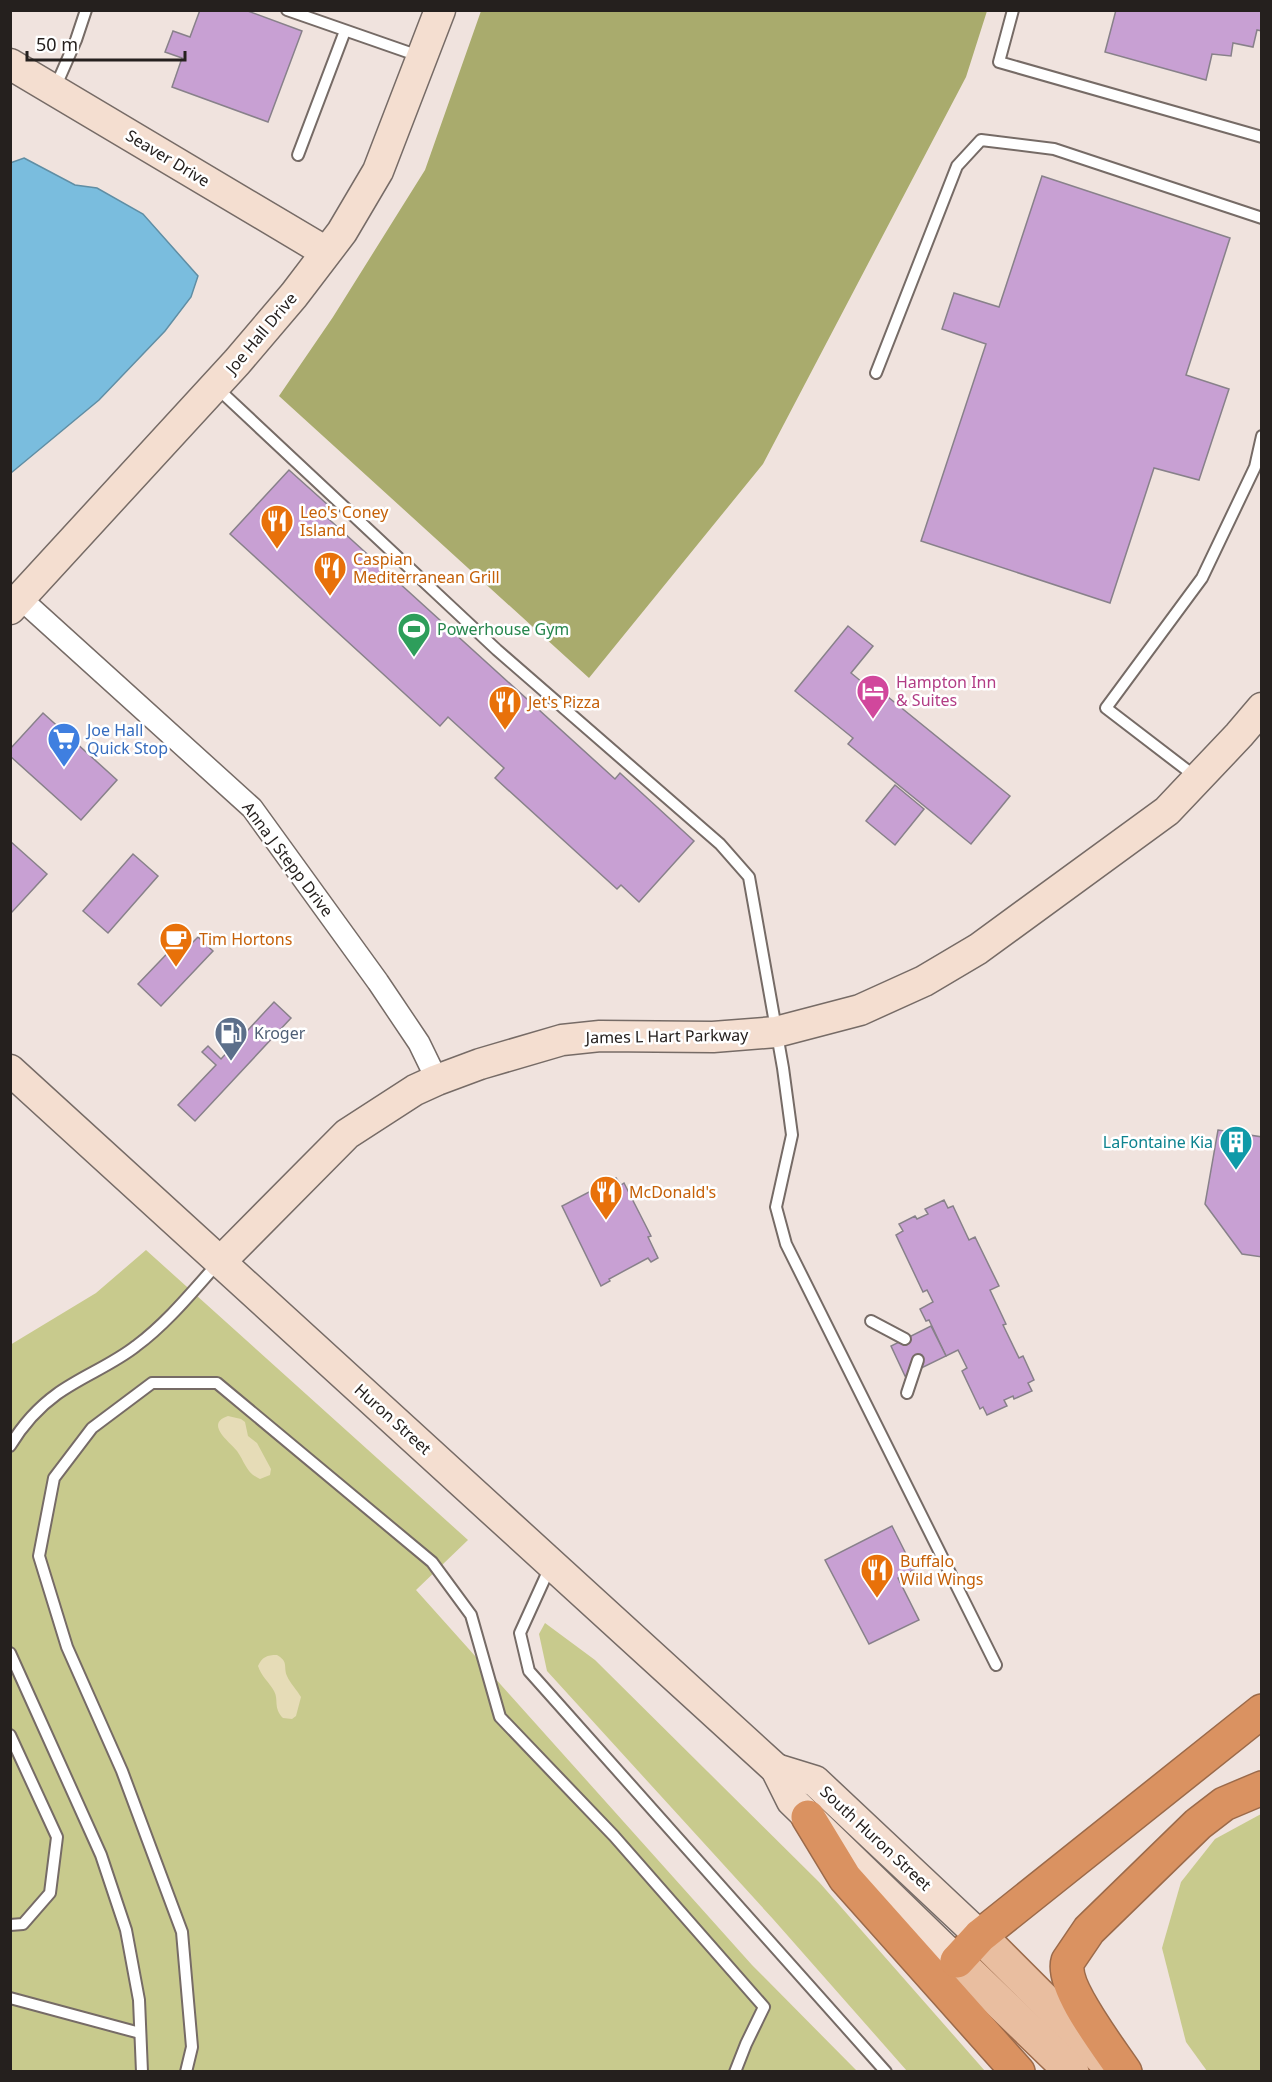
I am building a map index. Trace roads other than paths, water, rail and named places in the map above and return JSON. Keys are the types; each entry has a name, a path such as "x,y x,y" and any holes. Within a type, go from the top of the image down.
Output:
{"highway":[{"path":"957,1962 980,1936 1262,1711"},
{"path":"1125,2072 1071,1989 1068,1961 1089,1930 1198,1824 1224,1804 1262,1788"},
{"path":"808,1817 845,1878 1018,2072"}],"main road":[{"name":"South Huron Street","path":"980,1936 1116,2072"},
{"name":"South Huron Street","path":"957,1962 1072,2072"}],"street":[{"name":"Joe Hall Drive","path":"15,603 215,386 294,295 342,232 378,171 440,10"},
{"name":"Seaver Drive","path":"10,64 326,252"},
{"name":"Anna J Stepp Drive","path":"15,603 252,808 378,982 419,1043 437,1080"},
{"name":"James L Hart Parkway","path":"219,1262 346,1134 415,1090 437,1080 480,1064 562,1040 600,1036 713,1037 776,1032 860,1010 924,981 969,954 1167,811 1262,708"},
{"name":"Huron Street","path":"10,1070 776,1768"},
{"name":"South Huron Street","path":"776,1768 792,1801 957,1962"},
{"name":"South Huron Street","path":"776,1768 815,1781 980,1936"}],"lane":[{"path":"54,90 76,40 86,10"},
{"path":"287,10 422,57"},
{"path":"1013,10 999,62 1262,136"},
{"path":"298,155 345,31"},
{"path":"876,373 957,166 981,140 1054,149 1262,218"},
{"path":"215,386 506,657 720,844 749,877 792,1135 776,1207 786,1244 996,1665"},
{"path":"1198,779 1106,708 1202,578 1255,467 1262,436"},
{"path":"10,1446 37,1411 57,1394 109,1365 137,1346 175,1311 219,1262"},
{"path":"871,1321 905,1339"},
{"path":"907,1393 918,1360"},
{"path":"186,2072 192,2047 182,1932 122,1771 67,1647 39,1556 54,1478 92,1428 152,1383 217,1383 432,1562 471,1615 500,1717 614,1836 764,2007 735,2072"},
{"path":"551,1563 520,1633 529,1671 886,2072"},
{"path":"10,1653 101,1855 126,1930 139,2000 142,2072"},
{"path":"10,1735 57,1837 51,1893 23,1924 10,1925"},
{"path":"10,1998 141,2033"}],"water":[{"path":"24,158 75,185 97,188 143,214 198,276 191,297 165,331 99,400 11,473 10,163"}],"place":[{"name":"Leo's Coney Island","path":"277,550"},
{"name":"Caspian Mediterranean Grill","path":"330,597"},
{"name":"Powerhouse Gym","path":"414,658"},
{"name":"Hampton Inn & Suites","path":"873,720"},
{"name":"Jet's Pizza","path":"505,731"},
{"name":"Joe Hall Quick Stop","path":"64,768"},
{"name":"Tim Hortons","path":"176,968"},
{"name":"Kroger","path":"231,1062"},
{"name":"LaFontaine Kia","path":"1236,1171"},
{"name":"McDonald's","path":"606,1221"},
{"name":"Buffalo Wild Wings","path":"877,1599"}]}
